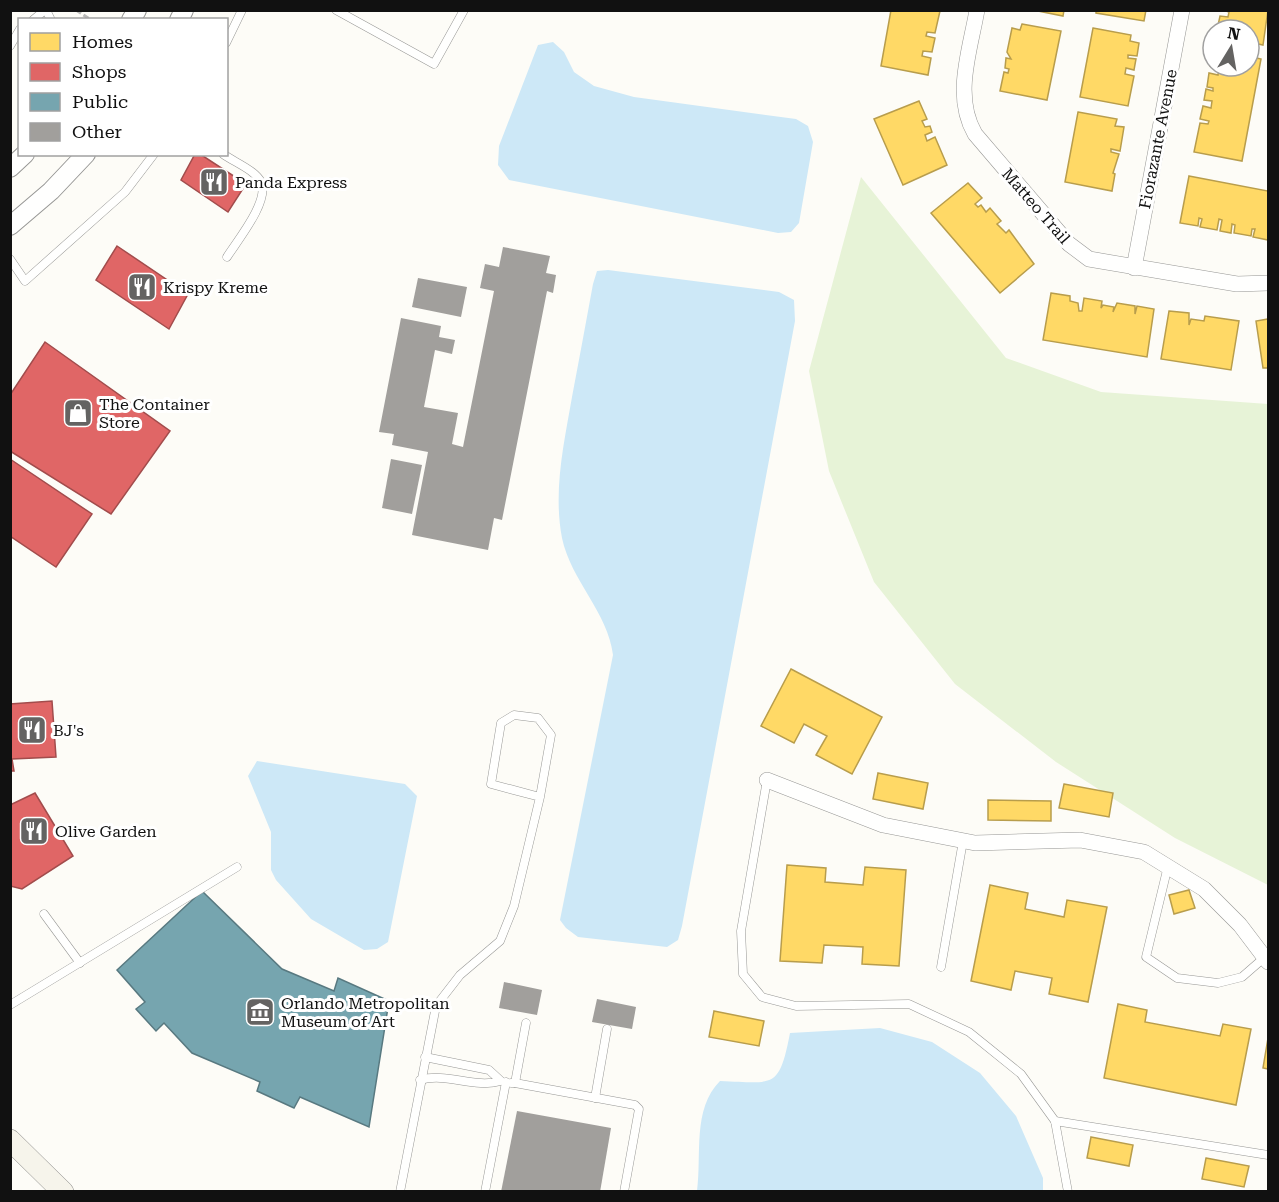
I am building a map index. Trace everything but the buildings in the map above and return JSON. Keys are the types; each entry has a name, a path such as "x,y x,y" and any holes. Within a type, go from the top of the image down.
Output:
{"main road":[{"path":"10,1140 63,1191"}],"street":[{"name":"Matteo Trail","path":"977,10 963,90 964,110 975,134 1074,250 1097,262 1237,284 1269,283"},
{"name":"Fiorazante Avenue","path":"1134,268 1182,10"},
{"path":"10,168 23,156"},
{"path":"10,226 51,191 84,156"},
{"path":"767,780 883,825 963,841 975,843 1080,840 1144,852 1204,889 1240,925 1267,959"}],"lane":[{"path":"228,39 242,10"},
{"path":"336,10 434,64 464,10"},
{"path":"10,46 18,32"},
{"path":"10,259 25,281 125,192 152,156"},
{"path":"226,156 257,177 262,184 263,193 254,214 227,257"},
{"path":"400,1191 436,1006 460,975 500,941 514,906 540,797 551,735 538,718 514,715 501,723 491,784 540,797"},
{"path":"767,780 741,931 743,974 762,997 796,1006 909,1004 969,1032 1021,1074 1055,1121 1068,1191"},
{"path":"941,967 963,841"},
{"path":"1168,866 1146,957 1177,978 1218,983 1242,977 1267,959"},
{"path":"10,1005 237,867"},
{"path":"44,914 80,963"},
{"path":"515,1083 526,1023"},
{"path":"594,1098 607,1029"},
{"path":"425,1057 489,1070 503,1081"},
{"path":"420,1080 433,1077 486,1085 503,1081 635,1105 639,1108 624,1191"},
{"path":"485,1191 503,1081"},
{"path":"1055,1121 1269,1155"}],"green space":[{"path":"861,177 1006,358 1101,392 1268,404 1268,885 1175,838 1056,762 955,684 874,582 829,471 809,371"}],"water":[{"path":"553,42 564,52 574,72 594,86 634,97 796,119 808,126 813,142 799,223 791,232 778,233 509,180 498,165 499,146 538,45"},
{"path":"608,270 779,292 794,300 795,321 682,926 678,940 667,947 578,937 560,920 613,655 604,625 567,554 562,538 559,503 563,449 593,284 597,271"},
{"path":"257,761 405,784 417,796 388,942 377,949 364,950 311,919 276,880 271,870 271,832 248,776"},
{"path":"880,1028 932,1042 980,1073 1016,1116 1043,1178 1043,1191 697,1191 702,1119 711,1092 720,1081 763,1082 771,1079 782,1065 790,1033"}],"place":[{"name":"Panda Express","path":"214,182"},
{"name":"Krispy Kreme","path":"142,287"},
{"name":"The Container Store","path":"78,413"},
{"name":"BJ's","path":"32,730"},
{"name":"Olive Garden","path":"34,831"},
{"name":"Orlando Metropolitan Museum of Art","path":"260,1012"}]}
